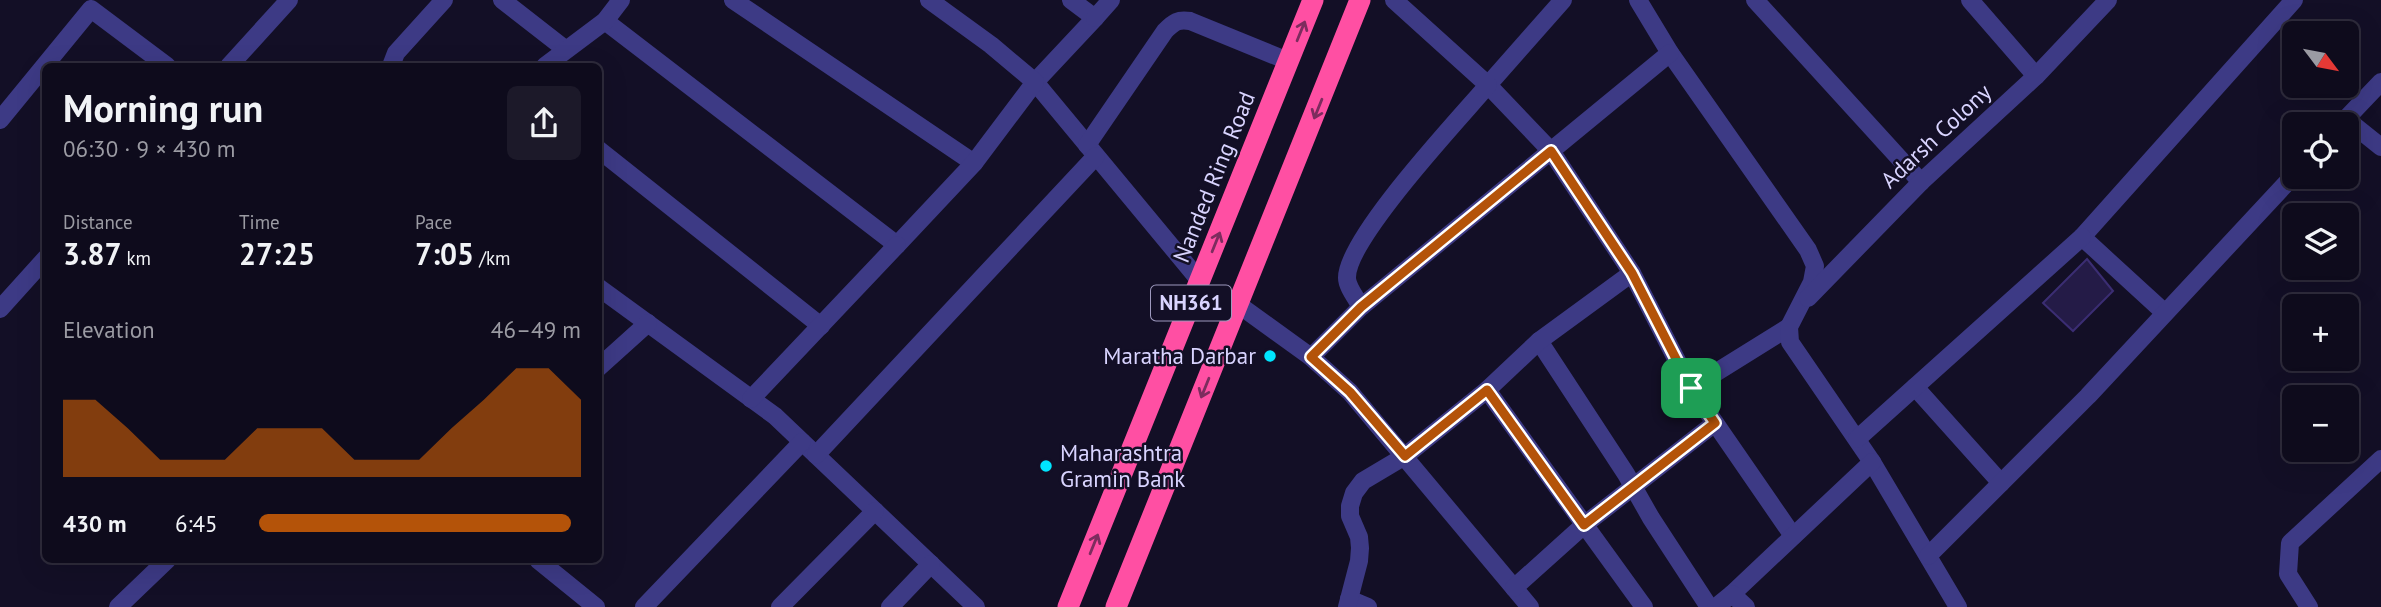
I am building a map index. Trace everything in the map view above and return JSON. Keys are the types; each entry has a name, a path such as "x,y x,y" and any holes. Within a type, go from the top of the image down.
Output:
{"highway":[{"name":"Nanded Ring Road","path":"1068,607 1313,0"},
{"name":"NH361","path":"1116,607 1360,0"}],"street":[{"path":"232,63 289,0"},
{"path":"392,63 396,53 444,0"},
{"path":"502,0 565,49"},
{"path":"549,63 605,21 621,0"},
{"path":"733,0 974,163"},
{"path":"929,0 991,45 1035,82 1200,281"},
{"path":"1071,0 1095,18"},
{"path":"751,399 974,163 1035,82 1111,0"},
{"path":"1394,0 1488,85 1551,151 1632,273 1691,388 1793,536"},
{"path":"1361,307 1347,281 1348,266 1356,247 1415,170 1563,0"},
{"path":"1638,0 1670,52 1808,250 1815,266 1812,282 1789,327 1790,342 1872,462 1958,607"},
{"path":"1755,0 1921,182"},
{"path":"1970,0 2036,76"},
{"name":"Adarsh Colony","path":"1798,308 1921,182 2036,76 2108,0"},
{"path":"1857,439 2082,237 2294,0"},
{"path":"47,63 91,9 163,63"},
{"path":"816,455 1092,151 1165,31 1174,22 1181,19 1191,21 1289,61"},
{"path":"605,21 897,245"},
{"path":"1311,357 1361,307 1670,52"},
{"path":"0,120 42,69"},
{"path":"2353,112 2381,82"},
{"path":"2359,133 2381,148"},
{"path":"602,152 821,326"},
{"path":"1928,556 2165,313 2282,188"},
{"path":"2082,237 2165,313"},
{"path":"0,309 42,262"},
{"path":"1368,607 1348,603 1360,548 1359,537 1350,516 1350,506 1354,493 1363,481 1405,456 1487,390 1539,341 1632,273"},
{"path":"602,290 775,416 976,607"},
{"path":"1238,305 1311,357 1350,392 1530,607"},
{"path":"602,364 648,323"},
{"path":"1691,388 1789,327"},
{"path":"1539,341 1709,607"},
{"path":"1915,387 2001,483"},
{"path":"1487,390 1644,607"},
{"path":"1514,588 1584,525 1715,423"},
{"path":"644,607 802,442"},
{"path":"2309,607 2288,574 2290,543 2381,459"},
{"path":"1716,607 1872,462"},
{"path":"780,607 875,511"},
{"path":"118,607 164,563"},
{"path":"542,563 596,607"},
{"path":"890,607 931,564"},
{"path":"1732,594 1746,607"}],"building":[{"path":"2087,259 2113,291 2073,331 2043,303"}],"place":[{"name":"Maratha Darbar","path":"1270,356"},
{"name":"Maharashtra Gramin Bank","path":"1046,466"}],"route":[{"path":"1551,151 1632,273 1691,388 1715,423 1584,525 1487,390 1405,456 1350,392 1311,357 1361,307 1551,151"}]}
